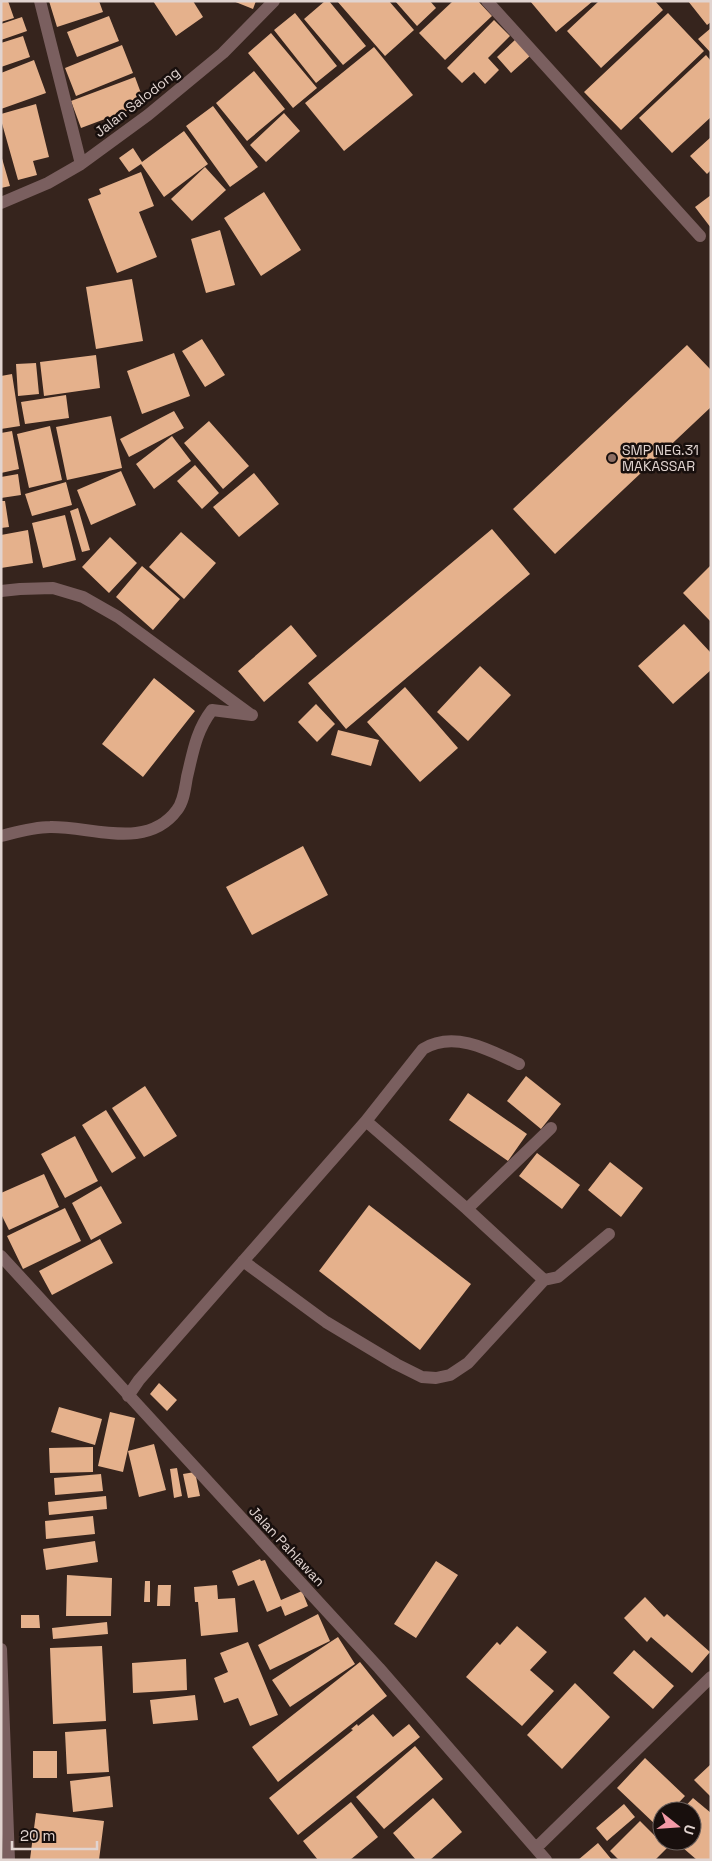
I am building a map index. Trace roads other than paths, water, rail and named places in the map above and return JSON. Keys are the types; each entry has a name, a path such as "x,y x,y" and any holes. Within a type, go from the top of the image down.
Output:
{"street":[{"path":"40,1 81,164"},
{"name":"Jalan Salodong","path":"1,203 48,183 81,164 148,115 215,60 274,1"},
{"path":"487,1 700,236"},
{"path":"1,591 54,588 83,597 118,616 252,715 212,710 202,723 197,736 182,800 177,810 168,819 150,830 137,833 111,833 49,827 22,830 1,836"},
{"path":"128,1396 139,1380 366,1120 423,1049 433,1043 456,1040 492,1051 519,1064"},
{"path":"366,1120 544,1280"},
{"path":"467,1209 551,1128"},
{"path":"242,1261 326,1322 388,1360 422,1377 436,1378 450,1375 468,1363 544,1280 558,1277 609,1234"},
{"name":"Jalan Pahlawan","path":"1,1256 379,1668 546,1860"},
{"path":"1,1649 10,1860"},
{"path":"536,1848 711,1677"}],"place":[{"name":"SMP NEG.31 MAKASSAR","path":"612,458"}]}
